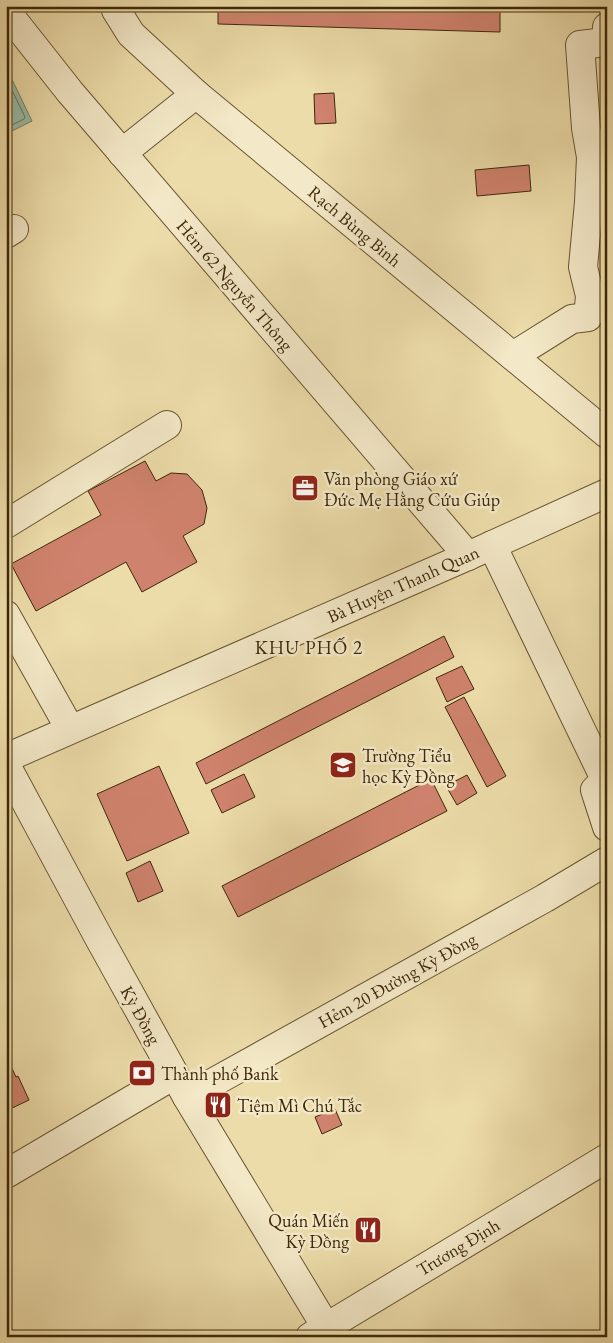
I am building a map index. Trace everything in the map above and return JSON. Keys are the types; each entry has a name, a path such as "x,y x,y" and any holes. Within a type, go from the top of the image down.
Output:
{"street":[{"name":"Rạch Bùng Binh","path":"115,6 131,34 196,94 607,434"},
{"name":"Hẻm 62 Nguyễn Thông","path":"6,11 70,92 468,556"},
{"path":"512,356 572,319 588,317 590,296 583,267 590,202 591,157 586,128 580,45 606,42 607,27"},
{"path":"122,153 196,94"},
{"path":"6,524 167,425"},
{"name":"Bà Huyện Thanh Quan","path":"6,758 468,556 607,493"},
{"path":"492,545 603,775 601,784 595,790 607,828"},
{"path":"6,615 70,729"},
{"name":"Kỳ Ðồng","path":"6,765 180,1086 323,1333"},
{"name":"Hẻm 20 Đường Kỳ Ðồng","path":"6,1174 545,898 607,861"},
{"name":"Trương Định","path":"323,1333 607,1158"}],"water":[{"path":"6,67 32,121 6,134"}],"building":[{"path":"218,6 500,6 500,32 218,24"},
{"path":"334,93 336,123 315,124 314,94"},
{"path":"529,165 531,191 477,196 475,170"},
{"path":"145,461 156,481 171,473 187,474 202,490 207,508 204,524 183,536 197,562 142,592 126,562 36,611 11,564 101,515 88,491"},
{"path":"444,636 454,657 206,784 196,763"},
{"path":"462,666 474,689 447,702 436,678"},
{"path":"464,697 506,776 487,787 445,707"},
{"path":"159,766 189,833 127,861 97,794"},
{"path":"244,774 255,797 222,813 211,790"},
{"path":"467,775 477,793 457,805 446,786"},
{"path":"431,779 447,811 238,917 222,886"},
{"path":"150,861 163,891 138,902 126,873"},
{"path":"10,1064 29,1100 6,1111 6,1066"},
{"path":"335,1109 342,1125 322,1134 315,1117"}],"place":[{"name":"Văn phòng Giáo xứ Đức Mẹ Hằng Cứu Giúp","path":"305,488"},
{"name":"Trường Tiểu học Kỳ Đồng","path":"343,765"},
{"name":"Thành phố Bank","path":"142,1073"},
{"name":"Tiệm Mì Chú Tắc","path":"218,1105"},
{"name":"Quán Miến Kỳ Đồng","path":"368,1230"}],"district":[{"name":"KHU PHỐ 2","path":"309,647"}]}
